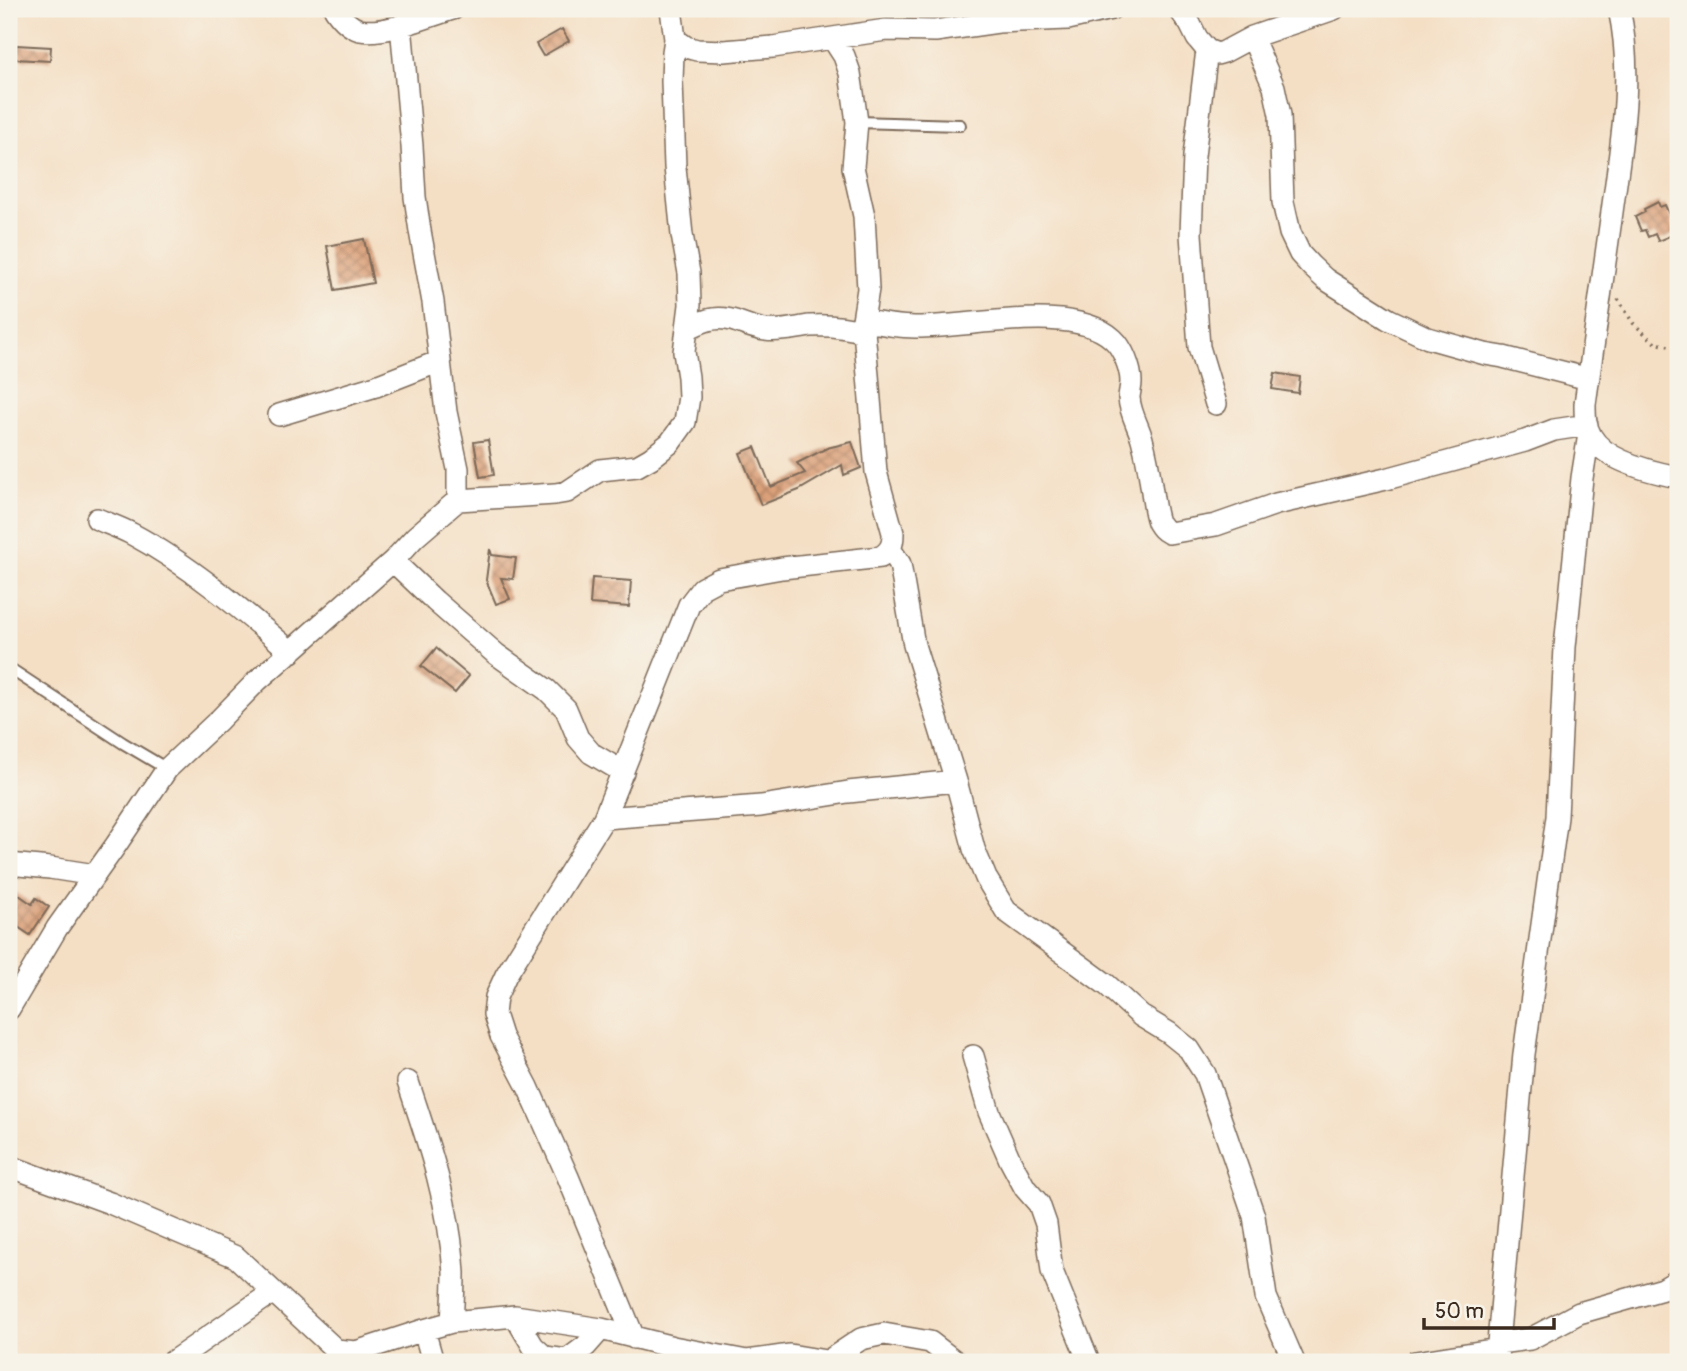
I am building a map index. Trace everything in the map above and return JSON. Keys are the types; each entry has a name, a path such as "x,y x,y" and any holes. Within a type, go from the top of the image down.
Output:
{"street":[{"path":"335,9 343,20 359,30 382,30 453,9"},
{"path":"9,1009 58,928 167,769 257,681 393,561 415,537 458,500 567,492 600,470 636,466 670,443 685,422 689,397 684,352 690,305 689,273 682,235 674,155 672,81 675,39 671,9"},
{"path":"675,39 686,47 697,50 724,51 773,47 886,30 935,31 1111,9"},
{"path":"1180,9 1197,38 1207,50 1217,54 1252,37 1334,9"},
{"path":"1619,9 1626,47 1625,109 1585,419 1597,444 1607,453 1641,467 1678,477"},
{"path":"401,25 415,197 433,302 446,412 458,469 458,500"},
{"path":"1252,37 1274,87 1280,116 1283,202 1290,233 1300,254 1311,266 1325,279 1388,319 1428,338 1589,379"},
{"path":"634,1338 568,1177 528,1087 501,1036 494,1014 496,997 506,975 604,818 689,605 702,587 719,579 782,568 881,557 889,552 893,544 893,533 876,472 863,326 868,289 864,216 853,167 857,122 850,73 844,56 833,39"},
{"path":"1207,50 1194,156 1191,233 1199,347 1216,404"},
{"path":"687,329 711,319 736,320 764,330 813,326 917,328 1045,318 1092,326 1114,340 1126,360 1131,380 1129,397 1149,468 1155,513 1159,524 1169,533 1216,525 1276,503 1386,479 1498,449 1554,430 1588,430"},
{"path":"279,415 376,386 440,361"},
{"path":"1498,1351 1524,1054 1557,817 1564,647 1588,430"},
{"path":"97,519 132,534 184,567 230,600 291,652"},
{"path":"889,552 892,552 900,564 914,645 974,849 986,878 1006,911 1107,985 1141,1016 1169,1032 1189,1049 1205,1074 1254,1216 1266,1297 1294,1362"},
{"path":"393,561 496,654 547,690 566,709 578,738 592,753 623,772"},
{"path":"604,818 761,806 848,792 956,781"},
{"path":"9,864 95,875"},
{"path":"973,1056 989,1112 1005,1148 1025,1188 1039,1204 1046,1224 1052,1271 1089,1362"},
{"path":"408,1082 434,1161 448,1221 454,1274 452,1322"},
{"path":"9,1166 110,1203 236,1257 331,1354 336,1350 356,1352 452,1322 515,1317 601,1329 634,1338 674,1355 747,1361 790,1355 830,1362 861,1339 884,1334 930,1342 956,1362"},
{"path":"1415,1362 1498,1351 1530,1339 1579,1313 1663,1289 1678,1280"},
{"path":"172,1362 273,1292"},
{"path":"515,1317 533,1346 545,1357 567,1360 586,1346 601,1329"},
{"path":"424,1330 433,1362"}],"lane":[{"path":"857,122 960,125"},
{"path":"9,668 167,769"}],"path":[{"path":"1602,283 1616,296 1633,323 1655,343 1678,348"}],"building":[{"path":"562,29 569,41 543,56 536,44"},
{"path":"16,45 51,47 50,61 15,59"},
{"path":"1658,202 1660,207 1665,205 1677,233 1658,241 1655,234 1648,237 1645,230 1641,231 1635,217"},
{"path":"364,239 373,283 335,290 327,246"},
{"path":"1275,373 1300,377 1298,393 1272,389"},
{"path":"488,440 494,475 480,477 474,442"},
{"path":"852,442 861,468 844,475 842,465 799,490 761,505 740,453 755,447 771,487 805,473 797,463 827,448"},
{"path":"490,549 492,555 516,558 513,579 501,578 510,599 496,604 486,580"},
{"path":"592,578 631,581 629,607 590,604"},
{"path":"436,648 469,676 455,693 421,666"},
{"path":"9,888 32,904 36,898 49,907 30,935 9,921"}]}
